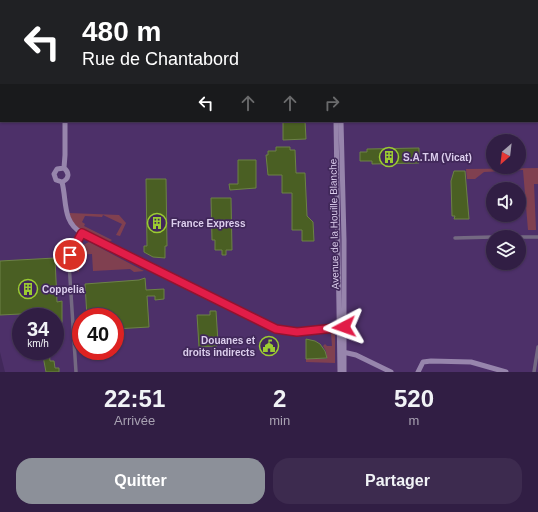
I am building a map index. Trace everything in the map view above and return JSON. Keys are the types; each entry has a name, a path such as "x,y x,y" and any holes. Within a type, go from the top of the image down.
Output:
{"street":[{"path":"62,182 66,180 68,176 67,171 64,168 66,155 65,122"},
{"name":"Avenue de la Houille Blanche","path":"336,122 342,327"},
{"name":"Avenue de la Houille Blanche","path":"341,122 344,232 342,327"},
{"path":"62,182 56,180 54,174 58,169 64,168"},
{"path":"62,182 68,217 72,225 82,233 276,329 297,332 342,327 340,372"},
{"path":"76,372 69,263 70,253 82,233"},
{"path":"455,238 486,237"},
{"path":"526,237 538,237"},
{"path":"534,372 538,346"},
{"path":"342,352 344,372"},
{"path":"342,352 356,355 391,372"},
{"path":"418,372 423,362 431,361 471,362 506,372"}],"shaded area":[{"path":"0,122 538,122 538,372 5,372 0,352"},
{"path":"526,168 538,168 538,184 534,184 536,230 528,230 526,182 524,182 523,174 526,174"},
{"path":"466,169 486,169 486,172 475,179 467,179"},
{"path":"69,213 119,215 126,223 120,236 116,235 122,224 103,215 102,217 85,216 82,222 85,224 84,226 112,240 108,243 78,228 73,224"},
{"path":"89,242 144,271 134,272 130,269 93,271 92,254 78,255 79,272 75,270 74,258 77,248"},
{"path":"321,332 331,332 335,335 335,363 306,362 306,359 327,359 326,351 323,346 325,344 327,346 332,346 331,333 320,334"}],"building":[{"path":"283,122 305,122 306,139 283,140"},
{"path":"276,147 290,147 290,150 295,150 296,173 305,173 307,216 313,222 314,241 302,241 302,230 292,230 292,193 282,193 282,175 268,175 266,155 268,155 268,151 276,151"},
{"name":"S.A.T.M (Vicat)","path":"419,148 419,163 372,164 372,161 360,161 360,152 367,152 367,149"},
{"path":"238,160 256,160 256,188 230,190 229,184 238,184"},
{"path":"454,171 465,171 469,219 454,219 455,216 452,216 451,181"},
{"name":"France Express","path":"146,179 166,179 167,246 165,246 165,258 153,257 144,252 144,246 147,246"},
{"path":"211,198 231,198 232,250 226,250 226,255 222,255 222,250 215,250 215,240 212,240"},
{"name":"Coppelia","path":"55,258 57,302 62,301 62,308 12,308 12,314 0,315 0,261"},
{"path":"145,278 146,290 164,289 164,299 155,300 155,296 147,296 149,327 124,328 124,308 86,308 85,284 139,280"},
{"path":"210,311 216,311 217,346 199,347 197,315 210,315"},
{"name":"Douanes et droits indirects","path":"275,339 278,345 264,353 261,347"},
{"path":"306,339 320,344 325,351 327,358 306,359"},
{"path":"44,360 54,361 55,368 59,368 59,372 46,372"}],"place":[{"name":"S.A.T.M (Vicat)","path":"389,157"},
{"name":"France Express","path":"157,223"},
{"name":"Coppelia","path":"28,289"},
{"name":"Douanes et droits indirects","path":"269,346"}],"route":[{"path":"70,255 82,233 276,329 297,332 344,327"}]}
